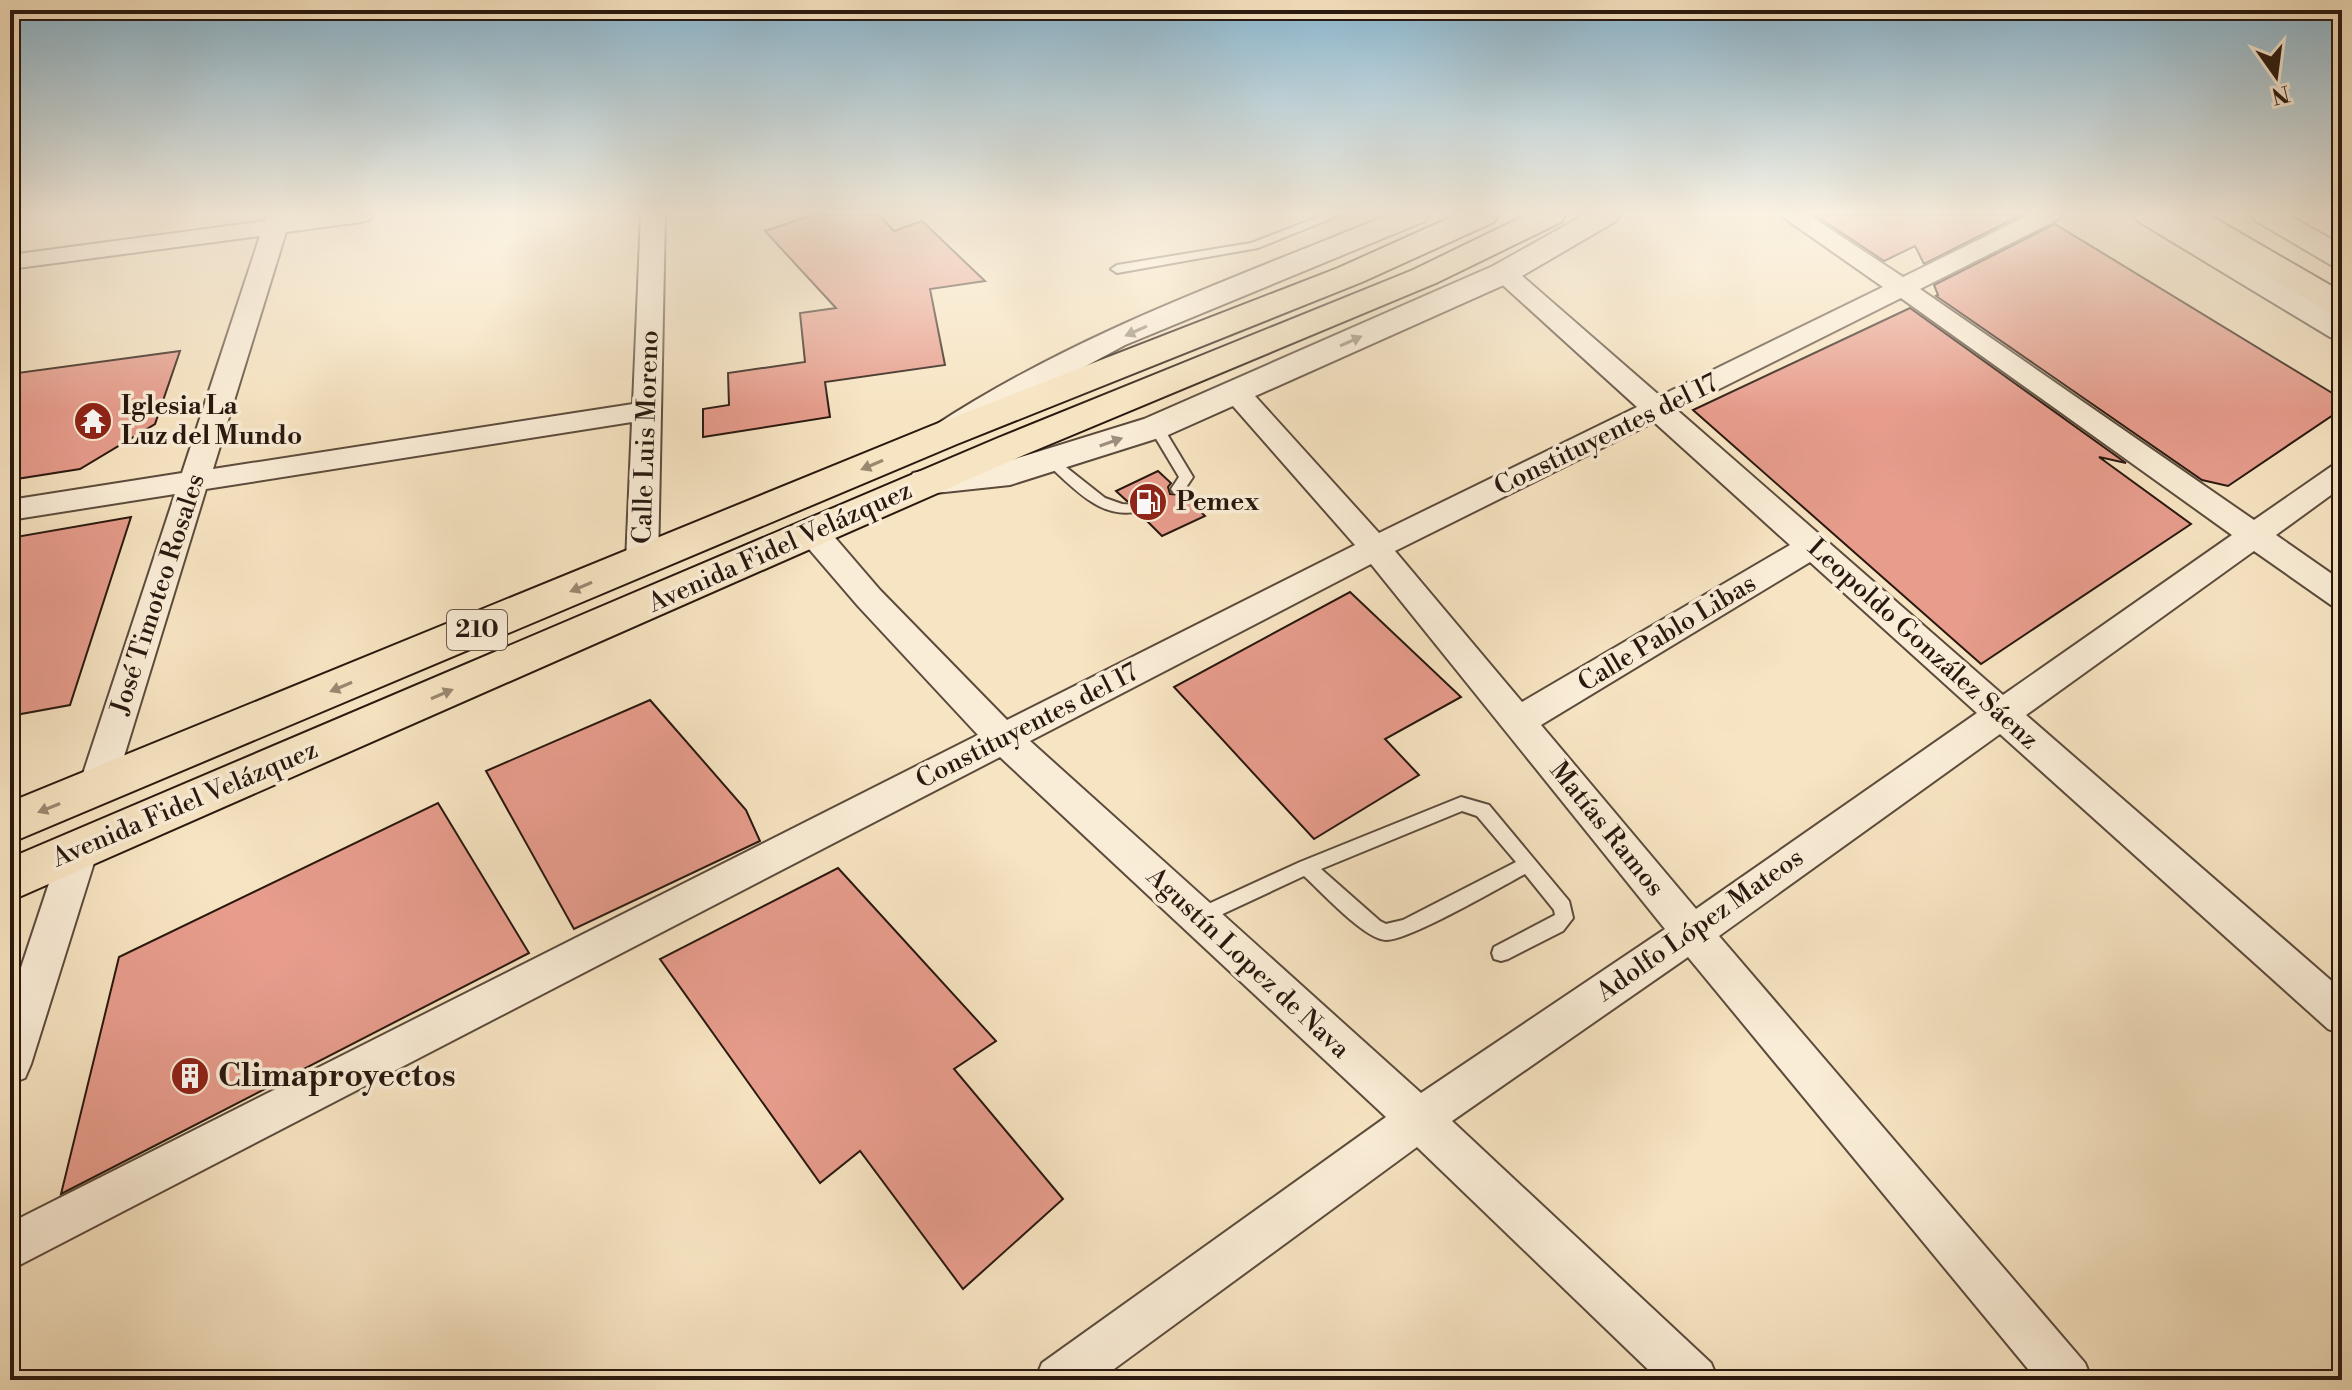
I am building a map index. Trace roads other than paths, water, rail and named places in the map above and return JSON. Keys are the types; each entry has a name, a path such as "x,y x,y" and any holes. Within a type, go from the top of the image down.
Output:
{"main road":[{"name":"Avenida Fidel Velázquez","path":"10,823 944,435 1337,280"},
{"name":"Avenida Fidel Velázquez","path":"10,880 814,534 926,482 1224,377 1421,280"},
{"path":"2297,280 2342,306"}],"street":[{"name":"José Timoteo Rosales","path":"96,789 258,280"},
{"name":"Calle Luis Moreno","path":"642,562 651,280"},
{"path":"944,435 987,406 1058,366 1257,280"},
{"path":"926,482 1010,473 1156,427 1224,377 1486,280"},
{"name":"Leopoldo González Sáenz","path":"1512,280 2342,1016"},
{"path":"1890,280 2342,597"},
{"name":"Constituyentes del 17","path":"10,1247 1375,548 1922,280"},
{"path":"2257,280 2342,330"},
{"name":"Matías Ramos","path":"1224,377 1375,548 1692,933 2068,1380"},
{"path":"10,510 648,411"},
{"name":"Adolfo López Mateos","path":"1059,1380 1419,1119 1692,933 2342,473"},
{"name":"Agustín Lopez de Nava","path":"814,534 869,598 1003,738 1419,1119 1694,1380"},
{"name":"Calle Pablo Libas","path":"1519,721 1814,545"},
{"path":"10,1064 79,850"}],"lane":[{"path":"1156,427 1186,477 1178,489"},
{"path":"1052,461 1102,504 1117,510 1134,508"},
{"path":"1198,917 1306,867 1461,804 1483,810 1563,907 1564,918 1557,925 1501,953"},
{"path":"1306,867 1374,927 1386,932 1406,927 1529,864"}],"place":[{"name":"Iglesia La Luz del Mundo","path":"93,421"},
{"name":"Pemex","path":"1148,502"},
{"name":"Climaproyectos","path":"190,1076"}]}
